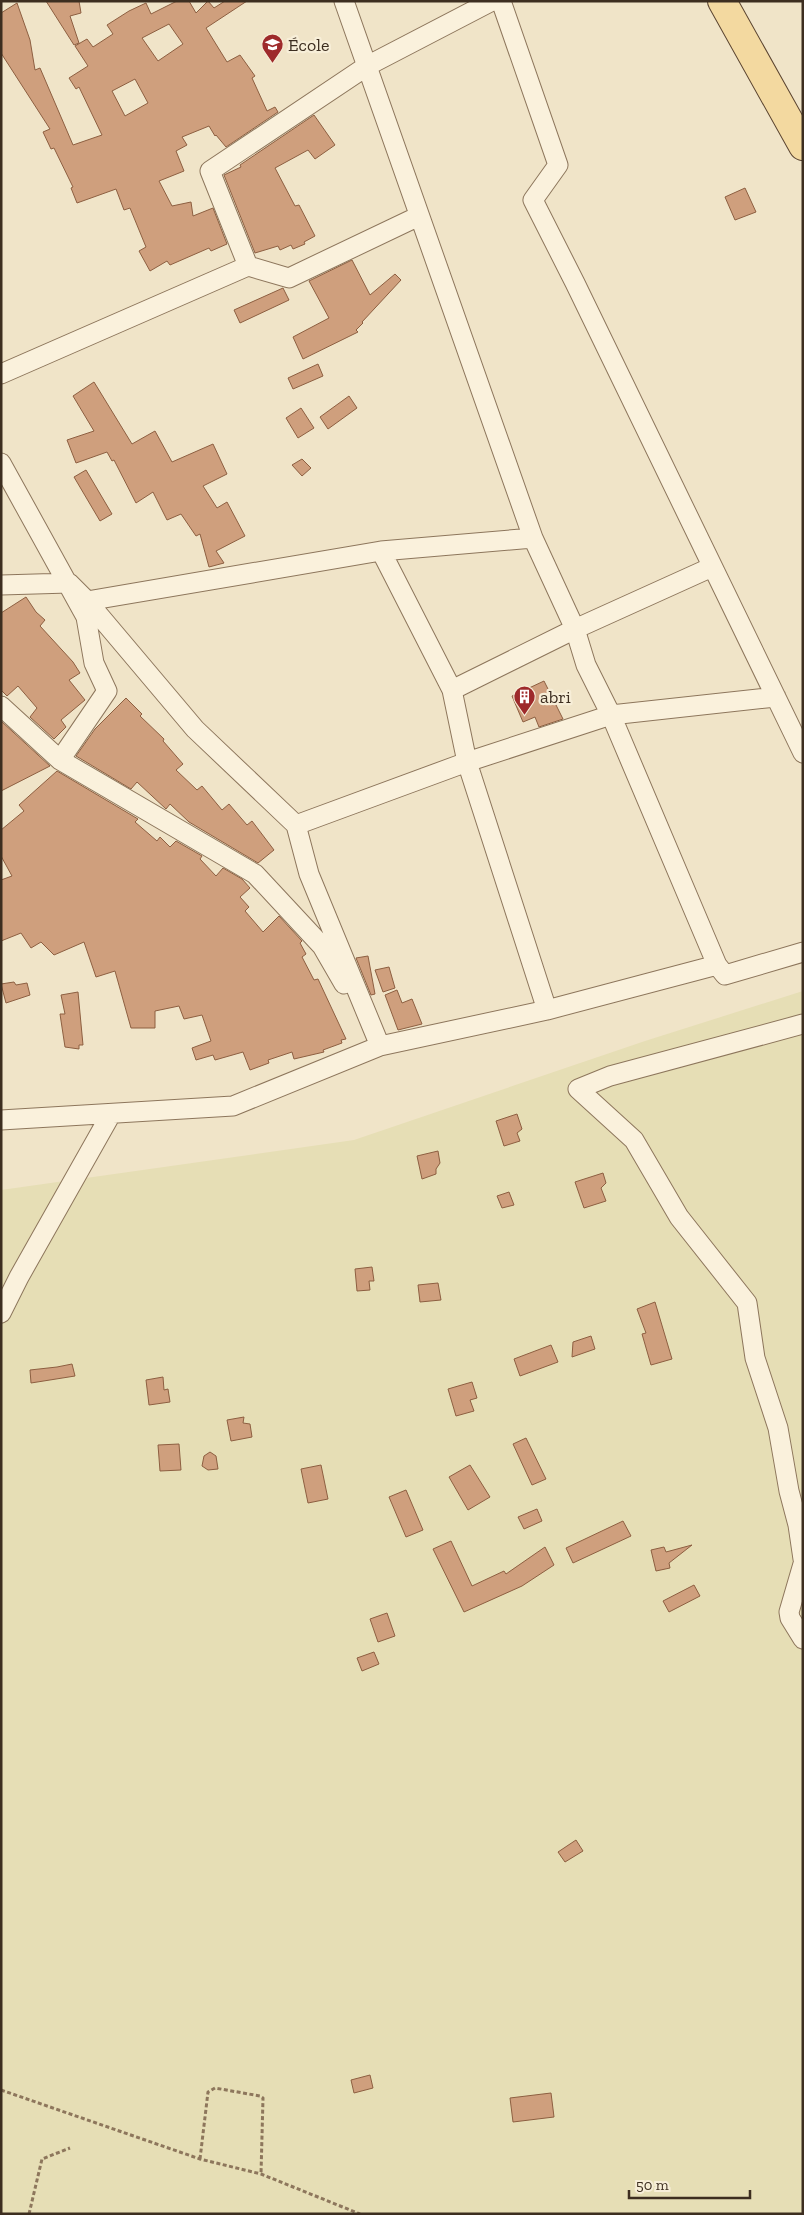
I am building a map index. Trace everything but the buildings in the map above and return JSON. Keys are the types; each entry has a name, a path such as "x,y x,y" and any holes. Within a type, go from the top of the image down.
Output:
{"main road":[{"path":"722,1 803,146"}],"street":[{"path":"344,1 533,538 575,629 586,665 612,714 717,966 725,975 803,952"},
{"path":"248,266 210,171 366,66 492,1"},
{"path":"501,1 558,165 533,200 803,753"},
{"path":"1,374 248,266 289,278 419,216"},
{"path":"1,463 69,583 86,617 94,663 107,691 60,760"},
{"path":"87,601 381,551 533,538"},
{"path":"381,551 452,690 467,762 547,1010"},
{"path":"452,690 575,629 712,567"},
{"path":"1,585 69,583 87,601 195,729 296,825 310,874 380,1046"},
{"path":"296,825 467,762 612,714 776,698"},
{"path":"1,706 60,760 255,874 322,946 380,1046"},
{"path":"1,1120 233,1106 380,1046 547,1010 717,966"},
{"path":"803,1024 610,1076 578,1089 634,1140 679,1217 747,1303 755,1358 778,1428 803,1559"},
{"path":"1,1313 19,1277 111,1114"},
{"path":"803,1564 789,1612 790,1618 803,1640"}],"path":[{"path":"200,2159 208,2092 215,2088 260,2096 262,2098 261,2174"},
{"path":"1,2090 200,2159 261,2174 360,2214"},
{"path":"29,2214 42,2159 70,2148"}],"shaded area":[{"path":"803,991 803,2214 1,2214 1,1190 354,1140 645,1041"}],"place":[{"name":"École","path":"272,64"},
{"name":"abri","path":"524,716"}]}
